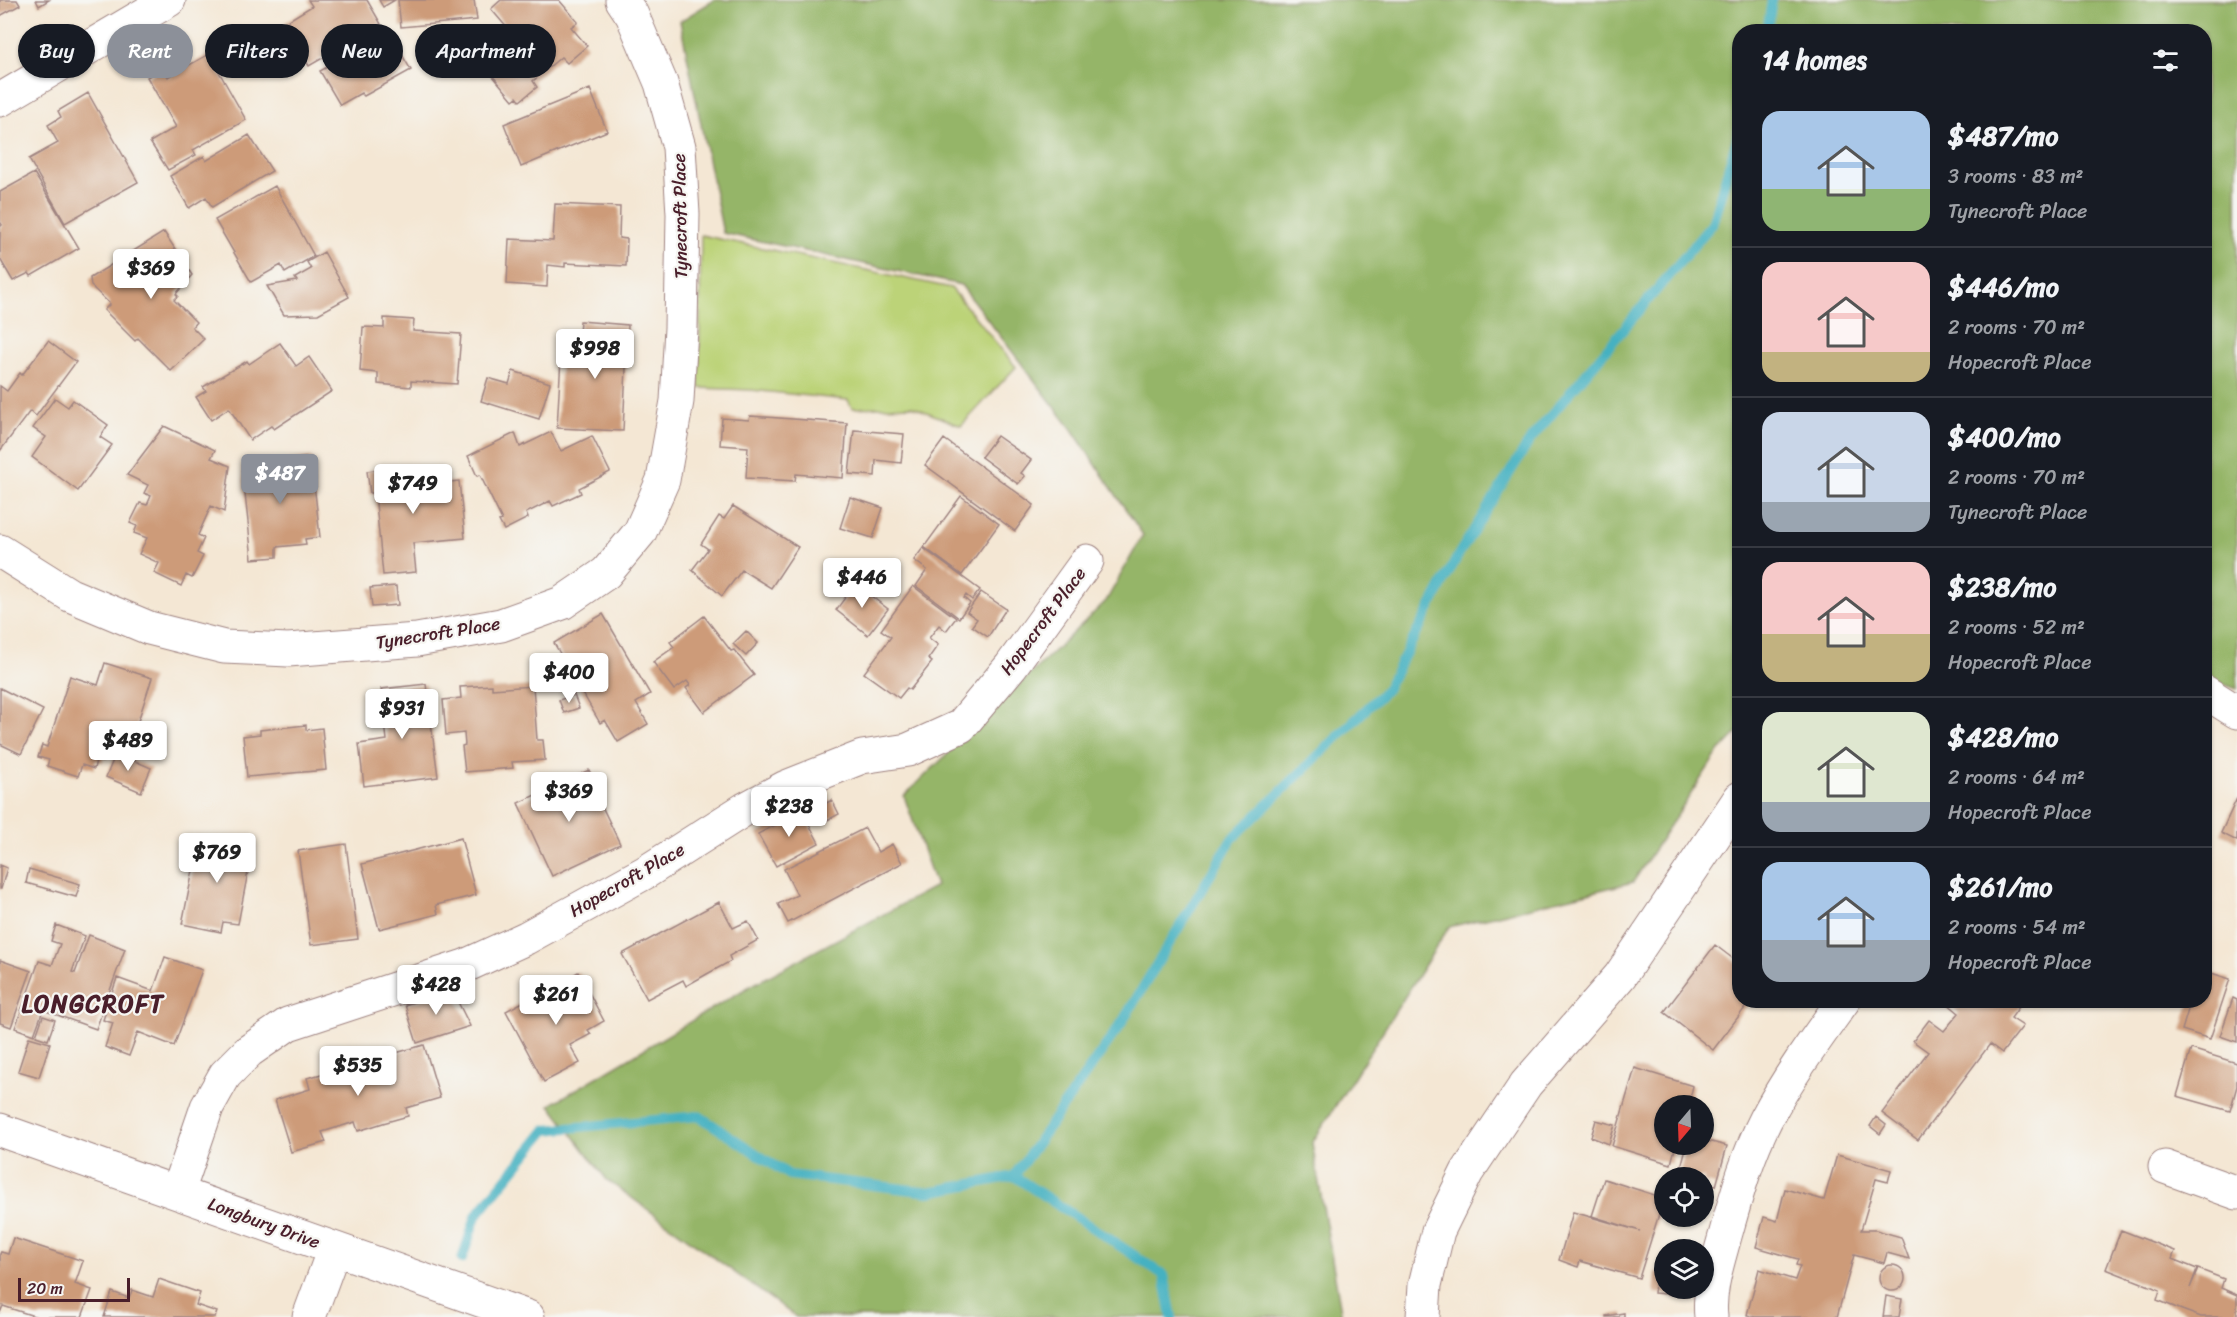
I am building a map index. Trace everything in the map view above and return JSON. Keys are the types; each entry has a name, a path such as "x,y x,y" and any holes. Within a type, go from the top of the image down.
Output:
{"street":[{"path":"0,100 169,0"},
{"name":"Tynecroft Place","path":"0,551 70,595 149,628 224,647 288,650 417,640 501,625 562,603 606,573 640,532 663,480 677,401 681,328 683,214 679,147 661,82 632,15 622,0"},
{"name":"Hopecroft Place","path":"178,1192 207,1107 225,1075 249,1051 278,1030 288,1024 465,966 526,938 636,877 745,809 786,787 862,757 908,750 961,726 1011,666 1087,561"},
{"path":"2212,696 2237,712"},
{"path":"1423,1317 1425,1285 1438,1231 1467,1172 1526,1084 1620,976 1732,810"},
{"path":"1711,1317 1709,1305 1718,1261 1739,1188 1765,1121 1796,1067 1838,1008"},
{"name":"Longbury Drive","path":"0,1130 528,1317"},
{"path":"2165,1167 2237,1193"},
{"path":"309,1317 334,1249"}],"green space":[{"path":"714,0 2237,0 2237,689 2212,680 2212,24 1732,24 1732,738 1717,754 1633,882 1449,927 1312,1143 1342,1317 796,1317 607,1180 550,1105 745,989 936,886 904,796 1106,601 1143,535 1071,428 961,285 723,233 680,21"},
{"path":"701,235 951,288 1016,367 961,426 912,406 852,408 848,400 751,390 699,388"}],"building":[{"path":"0,0 17,0 20,5 0,16"},
{"path":"36,0 49,0 39,6"},
{"path":"308,0 367,0 381,24 321,24 321,59 309,66 309,24 284,23 312,6"},
{"path":"379,0 395,0 383,7"},
{"path":"398,0 474,0 477,20 403,27"},
{"path":"501,0 559,0 578,22 571,27 587,46 567,63 561,57 556,61 556,24 504,24 491,9"},
{"path":"205,56 205,78 222,78 246,120 193,150 196,155 168,170 150,142 176,127 148,78 193,78 193,63"},
{"path":"403,57 411,70 403,74"},
{"path":"324,78 397,78 364,96 361,93 340,105"},
{"path":"495,78 536,78 533,81 537,87 520,101 517,97 513,100"},
{"path":"590,89 607,131 521,167 504,124"},
{"path":"88,93 138,182 65,223 29,159 58,143 48,125 61,117 58,111"},
{"path":"249,135 272,171 212,207 206,197 189,208 170,176 204,156 206,161"},
{"path":"34,173 79,248 31,276 29,273 13,281 0,259 0,227 2,225 0,222 0,192"},
{"path":"275,186 314,256 285,273 281,265 251,282 215,220"},
{"path":"555,204 620,207 619,238 627,239 626,266 565,263 565,267 548,265 547,287 507,284 509,239 553,241"},
{"path":"164,232 192,275 176,294 178,296 174,300 196,322 192,327 204,339 171,371 138,338 135,341 104,310 110,304 91,286 90,278"},
{"path":"324,252 349,297 318,314 284,315 267,286 297,281 295,278 311,269 307,262"},
{"path":"384,318 414,320 413,331 461,334 457,384 411,381 411,387 378,384 378,373 360,371 363,327 384,328"},
{"path":"580,321 628,325 623,431 557,428 561,358 577,359"},
{"path":"48,341 76,362 36,416 30,411 0,451 0,386 7,391"},
{"path":"280,343 296,366 309,357 332,391 274,429 271,426 250,440 229,408 211,420 196,397 206,391 203,387 247,361 249,364"},
{"path":"513,371 550,383 539,419 481,401 488,378 509,384"},
{"path":"55,398 68,407 73,400 108,425 100,437 112,445 78,491 32,457 46,437 33,428"},
{"path":"750,416 847,423 843,478 796,474 795,481 746,478 748,447 720,445 722,418 749,420"},
{"path":"164,426 215,450 211,458 230,466 224,512 211,506 198,535 204,538 197,553 203,556 192,578 186,575 181,586 154,573 159,563 139,554 147,538 134,533 137,526 130,523 140,503 147,505 151,496 144,493 148,485 127,475"},
{"path":"854,430 904,434 901,463 876,460 875,476 849,474"},
{"path":"551,432 561,451 592,436 610,472 579,488 581,493 553,506 550,501 526,513 528,518 504,530 499,521 502,520 468,456 515,433 520,447"},
{"path":"997,436 1031,460 1021,473 1025,476 1018,484 981,457"},
{"path":"944,439 1034,505 1015,531 925,465"},
{"path":"311,457 320,537 305,539 306,544 277,547 277,557 252,559 242,466"},
{"path":"408,466 410,482 440,479 441,483 459,481 465,538 413,543 416,572 383,575 375,493 370,493 367,471"},
{"path":"961,496 999,524 962,575 924,547"},
{"path":"850,497 883,508 873,538 840,528"},
{"path":"733,506 798,547 771,588 742,570 722,596 692,570 708,549 701,544 719,516 724,519"},
{"path":"923,548 980,590 972,600 966,595 964,598 970,603 959,618 916,586 927,570 914,560"},
{"path":"855,584 888,609 868,635 836,610"},
{"path":"396,586 398,605 372,607 370,588"},
{"path":"913,586 956,618 946,631 939,625 929,638 938,645 928,659 932,662 910,690 907,688 899,698 864,673 891,637 881,630"},
{"path":"981,592 1006,609 988,637 972,626 977,619 967,612"},
{"path":"603,614 650,694 636,703 648,724 618,742 605,720 600,723 554,643"},
{"path":"704,616 731,651 734,650 754,675 704,712 686,688 690,685 687,681 674,690 653,662 674,647 670,642"},
{"path":"746,631 758,643 746,656 733,644"},
{"path":"105,663 152,678 129,749 109,742 102,762 96,760 94,769 82,765 78,776 47,766 49,760 38,757 42,745 47,747 70,676 98,685"},
{"path":"426,684 438,777 364,786 359,744 387,740 381,689"},
{"path":"492,685 492,689 533,686 537,740 543,740 545,760 512,762 513,768 465,772 462,746 465,745 464,733 446,735 443,700 461,698 460,687"},
{"path":"0,688 43,710 21,754 0,744"},
{"path":"574,695 579,708 564,713 559,700"},
{"path":"306,725 306,730 322,728 326,770 247,777 243,736 260,734 260,730"},
{"path":"116,753 151,768 141,792 106,777"},
{"path":"589,770 602,796 598,798 620,844 552,876 518,803"},
{"path":"2237,798 2237,841 2221,833"},
{"path":"832,800 839,814 822,823 815,809"},
{"path":"802,811 819,843 776,866 758,834"},
{"path":"865,828 878,852 892,844 902,863 788,923 778,904 797,895 784,869"},
{"path":"200,836 253,846 238,924 223,922 221,932 182,924"},
{"path":"461,838 476,895 436,905 438,914 379,929 362,864"},
{"path":"346,844 358,939 311,945 298,851"},
{"path":"0,865 7,868 1,889 0,889"},
{"path":"29,869 80,884 76,897 26,883"},
{"path":"719,902 733,928 748,921 758,940 729,956 731,961 686,986 683,980 647,999 622,954"},
{"path":"56,925 85,936 72,972 75,973 89,935 125,949 96,1029 43,1010 34,1035 15,1028 39,961 52,965 60,944 51,941"},
{"path":"1715,945 1732,958 1732,1008 1745,1008 1713,1050 1664,1012"},
{"path":"165,957 202,970 174,1046 138,1032 129,1056 105,1047 113,1023 103,1020 117,978 153,991"},
{"path":"0,960 31,971 11,1027 0,1023"},
{"path":"578,972 604,1021 588,1030 591,1034 570,1045 580,1063 544,1082 506,1011 523,1002 525,1006 563,986 561,982"},
{"path":"2212,973 2230,979 2210,1039 2182,1030 2189,1008 2212,1008"},
{"path":"452,990 470,1026 417,1043 405,1005"},
{"path":"2233,998 2237,1000 2237,1042 2220,1036"},
{"path":"1953,1008 2018,1008 2011,1018 2023,1026 2002,1053 1990,1044 1918,1140 1882,1113 1928,1052 1913,1041 1929,1020 1944,1031 1959,1013"},
{"path":"43,1016 55,1020 48,1040 36,1036"},
{"path":"29,1037 50,1043 39,1077 18,1071"},
{"path":"424,1045 440,1098 406,1108 408,1116 358,1131 355,1122 322,1132 326,1142 291,1152 275,1100 310,1089 307,1078"},
{"path":"2191,1049 2237,1063 2237,1086 2230,1111 2177,1096"},
{"path":"1635,1068 1693,1086 1691,1095 1654,1095 1654,1155 1673,1155 1671,1164 1612,1146"},
{"path":"1876,1117 1886,1125 1880,1134 1870,1126"},
{"path":"1596,1120 1615,1125 1609,1144 1591,1137"},
{"path":"1714,1143 1727,1146 1716,1186 1714,1185 1714,1167 1681,1167 1684,1155 1714,1155"},
{"path":"1837,1155 1891,1170 1888,1182 1876,1179 1861,1230 1876,1230 1901,1237 1909,1259 1887,1253 1884,1263 1854,1255 1837,1317 1755,1317 1747,1315 1759,1269 1795,1280 1800,1266 1796,1265 1798,1259 1756,1247 1764,1217 1777,1221 1785,1189 1824,1200"},
{"path":"1604,1179 1654,1195 1655,1227 1639,1278 1580,1261 1578,1267 1559,1260 1573,1212 1640,1231 1592,1216"},
{"path":"2121,1230 2175,1251 2172,1259 2197,1269 2190,1288 2198,1269 2224,1279 2221,1288 2237,1295 2237,1317 2201,1317 2157,1300 2160,1290 2106,1269"},
{"path":"13,1238 83,1261 75,1284 92,1290 82,1317 37,1317 3,1306 0,1313 0,1254 1,1252 8,1254"},
{"path":"1892,1265 1901,1269 1905,1278 1901,1287 1892,1291 1883,1287 1879,1278 1883,1269"},
{"path":"159,1279 200,1293 196,1305 217,1312 215,1317 104,1317 112,1292 129,1298 132,1290 153,1297"},
{"path":"1886,1296 1902,1299 1899,1317 1883,1317"},
{"path":"1624,1313 1624,1317 1606,1317 1606,1316"}],"waterway":[{"path":"1768,24 1772,0"},
{"path":"1172,1317 1164,1275 1014,1176 1121,1024 1232,839 1386,690 1460,552 1531,439 1712,224 1732,156"},
{"path":"462,1259 476,1216 546,1130 699,1116 789,1175 929,1192 1014,1176"}],"district":[{"name":"LONGCROFT","path":"93,1004"}]}
